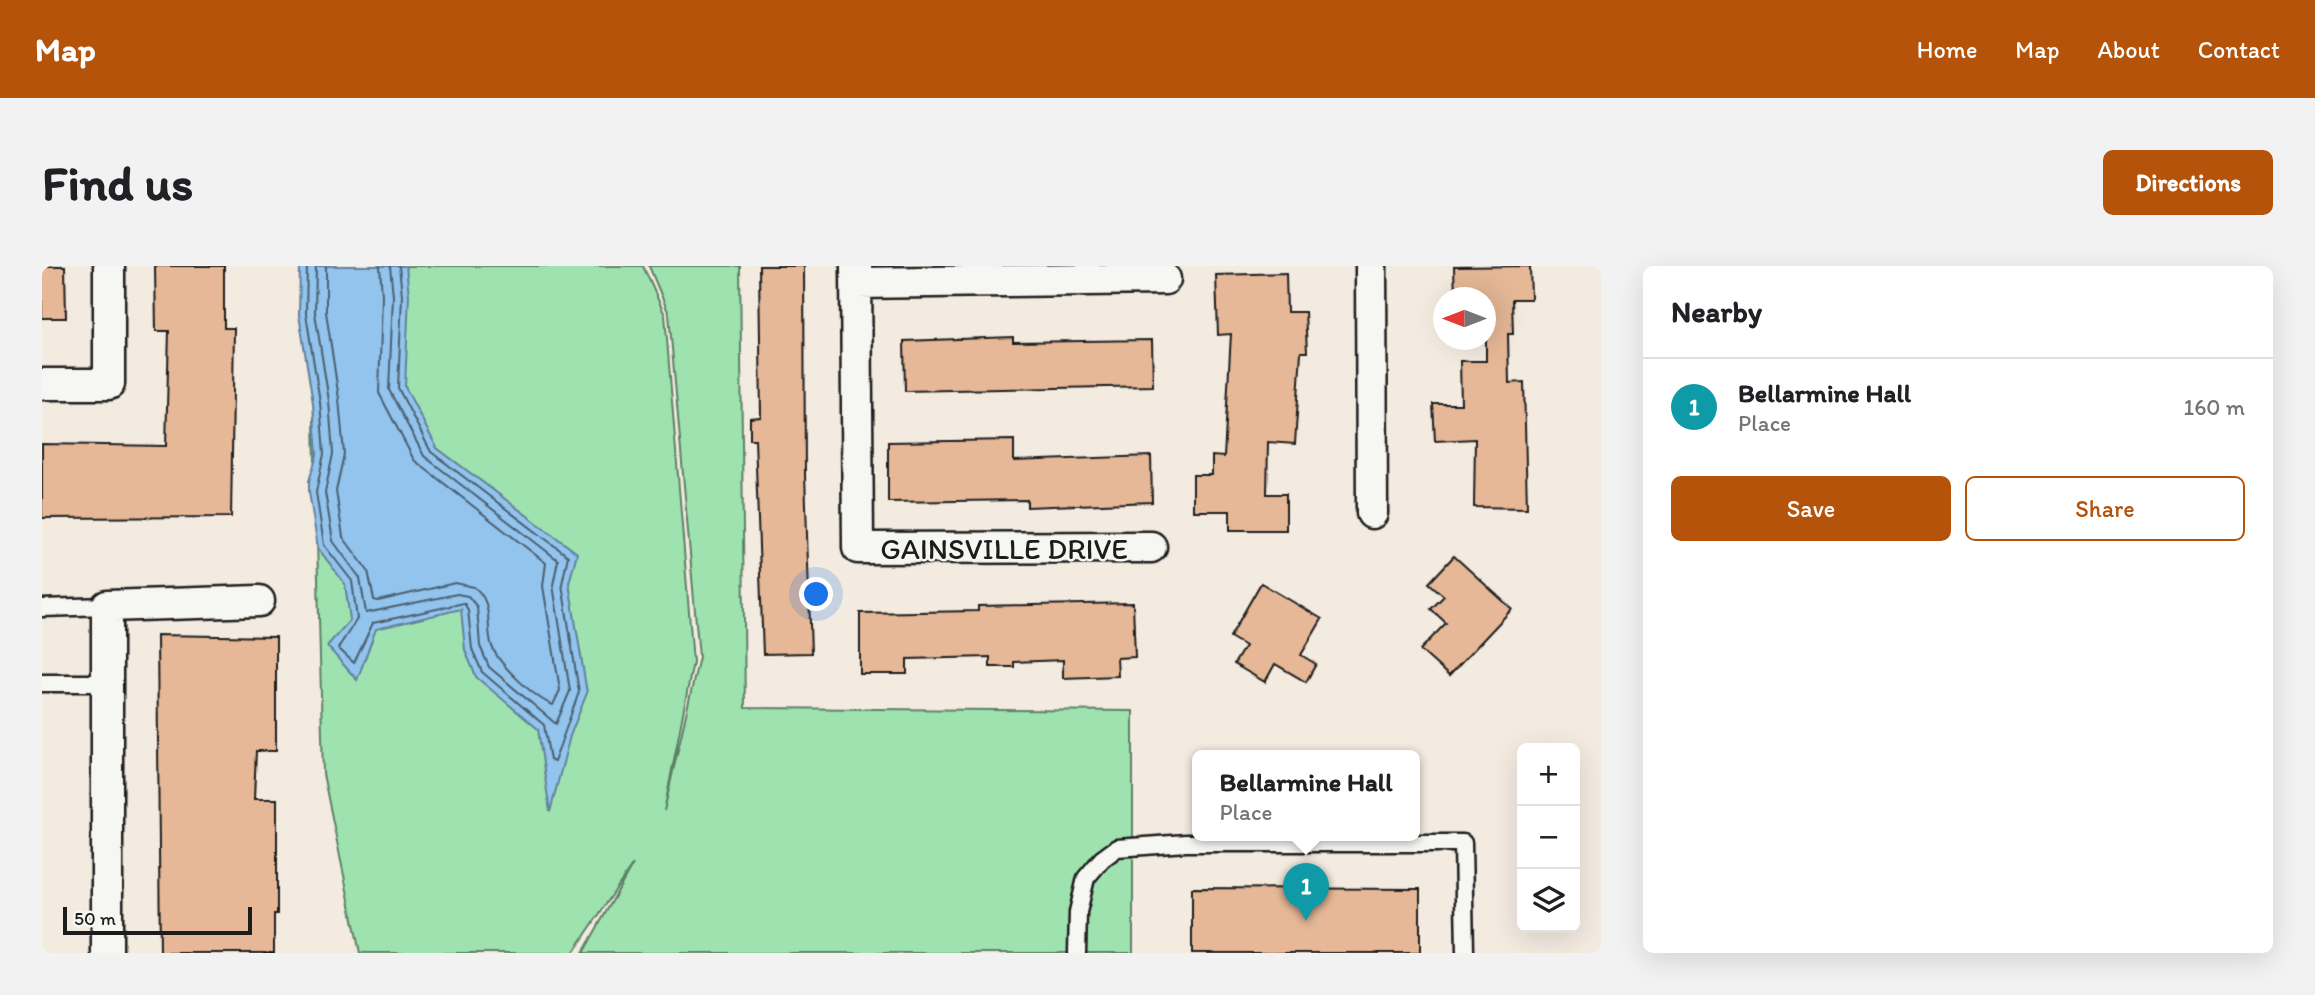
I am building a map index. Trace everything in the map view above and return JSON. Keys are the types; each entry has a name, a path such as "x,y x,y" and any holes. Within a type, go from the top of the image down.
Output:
{"street":[{"path":"42,384 109,384 109,266"},
{"path":"1371,266 1372,513"},
{"path":"856,274 1164,279"},
{"name":"GAINSVILLE DRIVE","path":"856,274 858,548 1151,547"},
{"path":"107,953 107,606 259,601"}],"lane":[{"path":"42,608 107,606"},
{"path":"42,683 107,683"},
{"path":"1077,953 1078,912 1086,878 1102,859 1117,848 1186,844 1463,844 1465,953"}],"green space":[{"path":"310,266 643,266 665,315 693,662 664,811 699,657 669,314 649,266 740,266 745,708 1133,711 1133,953 583,953 633,864 573,953 360,953 323,774"}],"water":[{"path":"300,266 406,266 409,295 405,387 437,448 577,553 569,583 587,693 570,736 550,812 538,729 476,677 465,650 461,609 376,629 357,680 327,646 350,620 345,584 318,548 309,492 309,481 317,455 313,403 299,315"}],"building":[{"path":"42,266 65,266 66,318 42,318"},
{"path":"155,266 224,266 224,328 234,328 231,517 42,518 42,444 166,446 169,331 156,331"},
{"path":"759,266 804,266 805,475 811,653 763,654 755,439 750,439 750,418 761,417"},
{"path":"1530,266 1531,299 1512,299 1513,334 1508,334 1509,383 1524,382 1527,508 1474,507 1475,439 1435,441 1433,404 1461,404 1460,361 1486,361 1486,350 1496,350 1496,287 1455,287 1454,267"},
{"path":"1286,273 1287,312 1305,312 1307,352 1301,352 1295,444 1268,442 1267,494 1286,494 1286,530 1230,530 1230,511 1193,511 1193,475 1212,475 1212,456 1224,457 1231,334 1218,335 1216,275"},
{"path":"1013,337 1013,342 1152,340 1153,386 905,391 904,341"},
{"path":"1014,440 1014,461 1151,456 1152,502 1027,507 1027,500 888,502 888,442"},
{"path":"1454,556 1512,609 1449,676 1420,650 1446,623 1431,609 1444,596 1429,583"},
{"path":"1261,583 1322,619 1301,655 1316,664 1306,682 1275,664 1265,682 1234,664 1245,646 1230,637"},
{"path":"1133,603 1135,657 1117,658 1118,676 1063,678 1063,660 1014,662 1014,667 990,667 990,657 907,659 907,674 860,674 860,613 978,611 978,606"},
{"path":"157,635 276,637 276,751 256,751 254,799 277,799 277,914 274,914 274,953 160,953"},
{"path":"1192,888 1420,889 1420,953 1192,953"}],"place":[{"name":"Bellarmine Hall","path":"1306,921"}]}
